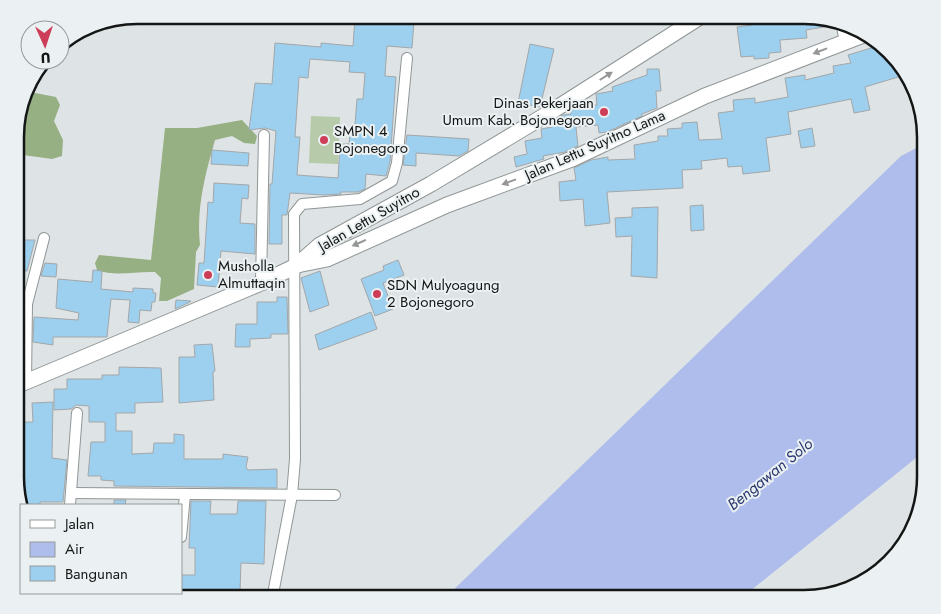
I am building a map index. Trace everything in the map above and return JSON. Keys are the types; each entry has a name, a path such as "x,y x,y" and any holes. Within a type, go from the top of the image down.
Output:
{"main road":[{"name":"Jalan Lettu Suyitno","path":"24,383 296,266 320,245 431,184 689,24"},
{"name":"Jalan Lettu Suyitno Lama","path":"296,266 327,259 447,205 572,159 698,99 858,37"},
{"path":"431,184 436,202 447,205"}],"street":[{"path":"843,31 845,42"},
{"path":"274,590 292,494 295,459 296,266 293,222 295,212 300,205 360,199 392,181 397,163 408,58"},
{"path":"260,283 264,135"},
{"path":"24,344 27,304 44,238"},
{"path":"70,504 77,414"},
{"path":"72,493 292,494 335,496"},
{"path":"182,523 184,495"}],"green space":[{"path":"33,92 56,97 60,105 54,121 63,140 62,156 52,159 24,155 25,122"},
{"name":"SMPN 4 Bojonegoro","path":"311,116 340,117 338,164 309,163"},
{"path":"242,120 257,136 255,144 244,143 232,136 215,140 200,205 200,245 196,252 194,289 167,301 159,301 161,278 155,272 118,273 97,270 95,263 99,255 151,260 165,128 197,128"}],"water":[{"name":"Bengawan Solo","path":"917,148 917,457 751,590 453,590 901,156"}],"building":[{"path":"355,24 414,24 412,48 387,46 385,76 396,77 390,162 386,176 366,174 365,189 358,192 324,195 290,193 287,215 282,215 282,244 269,244 270,184 272,184 276,131 265,128 249,130 255,83 272,84 275,43 321,47 321,43 353,46","holes":["310,59 350,62 349,72 365,73 363,99 357,99 355,124 351,124 349,144 340,144 338,178 297,175 300,137 295,137 299,77 308,78"]},
{"path":"804,24 826,27 806,30 807,38 780,40 781,52 769,53 769,58 754,59 754,56 741,57 737,27"},
{"path":"530,44 554,49 540,107 518,103"},
{"path":"873,47 900,77 865,87 870,110 854,113 851,99 788,112 791,134 766,138 770,171 743,174 742,166 728,167 727,158 701,161 702,169 682,170 683,188 607,192 610,223 585,226 583,199 560,201 559,182 576,180 574,168 591,160 608,157 608,160 635,159 634,145 658,141 658,136 668,136 667,129 682,128 682,123 697,122 699,140 722,139 718,113 734,111 733,100 755,98 755,103 788,97 785,78 805,75 805,80 834,73 833,66 851,63 848,55"},
{"path":"647,69 659,69 661,91 656,91 657,108 607,132 599,133 598,125 576,127 578,146 565,152 543,156 544,159 516,167 514,157 527,154 525,141 542,138 541,129 552,127 551,123 563,115 571,114 571,110 575,107 597,105 596,94 613,91 612,87 647,75"},
{"path":"812,128 815,146 801,148 798,131"},
{"path":"407,135 469,139 468,151 459,156 416,153 416,166 403,165"},
{"path":"212,150 249,153 248,166 211,164"},
{"path":"214,183 249,185 248,199 242,198 240,223 255,224 255,254 221,251 218,287 197,285 199,263 204,263 208,202 213,203"},
{"path":"703,205 704,230 691,231 690,206"},
{"path":"658,207 657,278 631,276 632,236 616,237 615,218 632,217 632,208"},
{"path":"24,240 35,240 27,271 24,271"},
{"name":"SDN Mulyoagung 2 Bojonegoro","path":"398,260 404,275 383,283 393,309 375,316 361,279 384,270 383,266"},
{"path":"45,263 57,264 56,277 41,276"},
{"path":"93,270 102,271 101,289 133,292 133,288 153,289 153,293 156,293 151,311 140,310 139,323 128,322 130,300 111,299 107,337 53,337 53,345 33,342 34,317 78,320 79,313 56,308 58,279 92,282"},
{"path":"320,271 329,305 310,312 301,278"},
{"path":"277,297 287,297 288,334 271,334 271,338 250,339 250,347 235,347 236,324 257,324 257,302 277,302"},
{"path":"176,300 191,301 175,309"},
{"name":"SDN Mulyoagung 2 Bojonegoro","path":"371,312 377,329 319,350 315,335"},
{"path":"212,344 215,371 213,372 214,400 179,403 179,357 195,357 194,345"},
{"path":"119,367 161,368 163,402 135,403 135,413 116,413 116,431 132,431 132,454 153,453 154,443 174,443 174,434 184,435 184,459 223,459 223,454 248,457 246,467 248,470 277,469 277,488 114,486 114,481 101,480 101,476 88,476 91,442 105,442 105,422 89,422 89,406 76,405 71,409 54,410 54,389 67,389 67,379 102,379 102,375 119,375"},
{"path":"53,402 52,458 67,460 63,502 27,504 24,477 24,422 33,422 32,403"},
{"path":"114,500 126,500 125,504 114,504"},
{"path":"191,501 211,501 210,514 237,514 238,501 266,501 264,564 241,563 240,590 183,590 182,575 195,575 195,548 189,548"}],"place":[{"name":"Dinas Pekerjaan Umum Kab. Bojonegoro","path":"604,112"},
{"name":"SMPN 4 Bojonegoro","path":"324,140"},
{"name":"Musholla Almuttaqin","path":"208,275"},
{"name":"SDN Mulyoagung 2 Bojonegoro","path":"377,294"}]}
